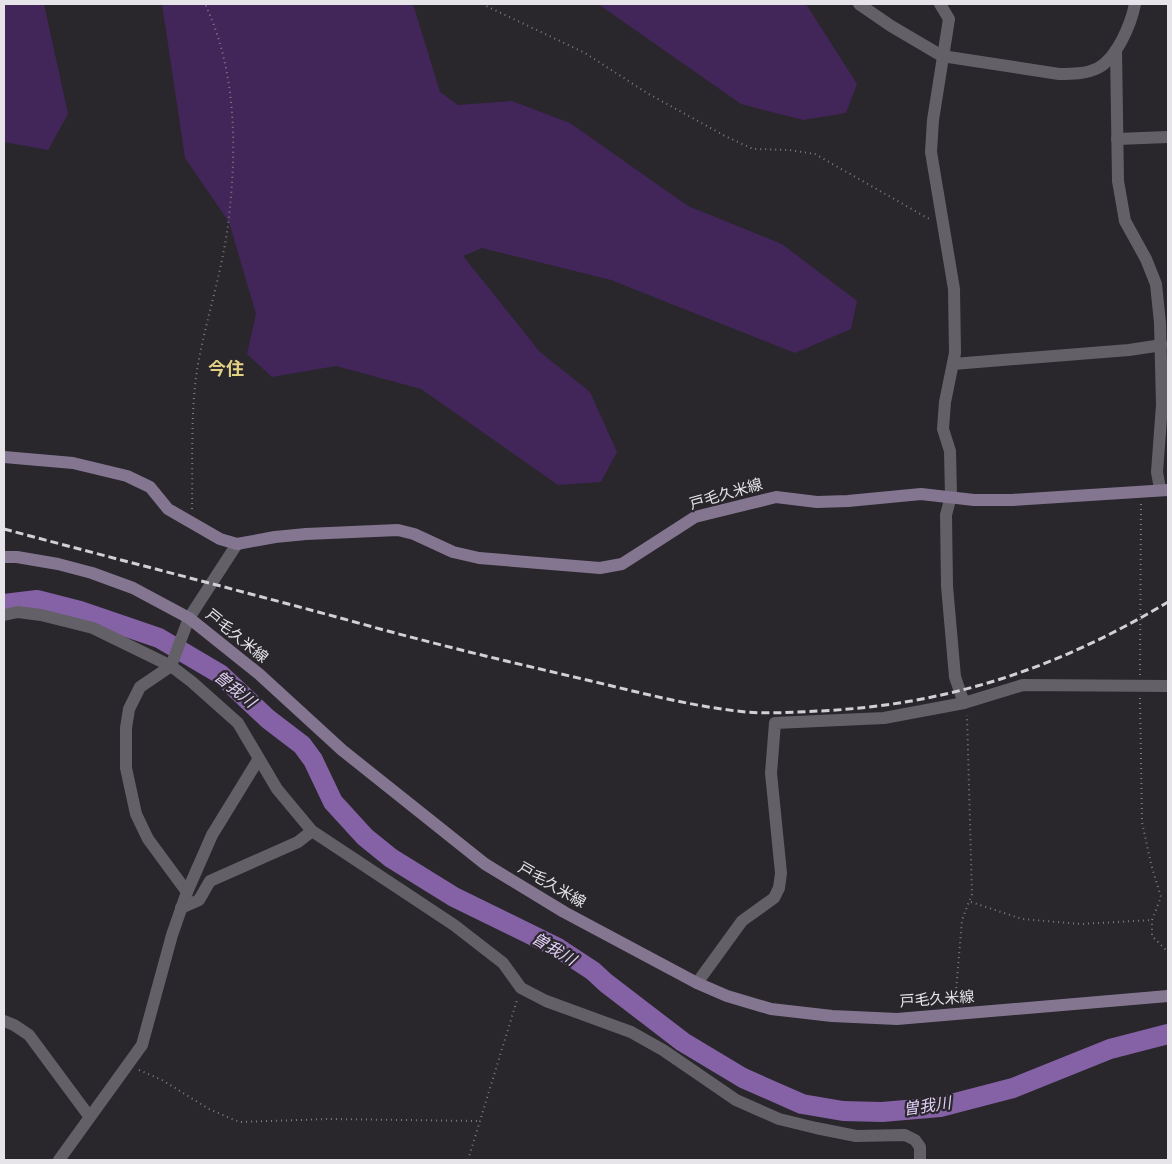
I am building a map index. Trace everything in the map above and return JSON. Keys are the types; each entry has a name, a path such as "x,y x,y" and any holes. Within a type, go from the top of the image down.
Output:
{"main road":[{"path":"4,457 73,463 127,476 150,487 168,510 220,539 237,544"},
{"name":"戸毛久米線","path":"237,544 306,534 398,530 414,534 453,552 479,558 600,568 622,564 695,517 776,497 816,502 921,494 974,500 1012,500 1164,489"},
{"name":"戸毛久米線","path":"4,557 17,557 58,564 92,573 133,588 189,618 258,674 349,756 485,864 564,912 697,983 727,996 771,1009 832,1016 897,1019 1168,996"}],"street":[{"path":"859,4 891,26 942,56 1059,74 1072,74 1099,67 1116,50 1132,18 1135,4"},
{"path":"940,4 949,19 942,56 931,152 954,289 953,364 945,402 944,429 950,451 951,496 946,515 947,586 955,677 964,703"},
{"path":"1116,50 1118,181 1125,221 1146,259 1156,284 1164,314 1162,405 1157,472 1164,489"},
{"path":"1117,139 1168,137"},
{"path":"953,364 1162,345"},
{"path":"187,892 148,838 136,814 126,768 126,728 129,709 140,687 171,666 189,618 237,544"},
{"path":"4,615 18,612 41,615 92,628 171,666 238,723 258,760 277,789 312,831 454,925 503,963 521,988 546,1001 631,1032 663,1050 736,1100 779,1119 856,1136 905,1136 915,1140 920,1147 920,1160"},
{"path":"697,983 742,921 774,898 779,888 781,873 771,773 775,723 884,718 964,703 1024,685 1168,686"},
{"path":"59,1160 142,1045 187,892 212,836 258,760"},
{"path":"182,908 199,900 210,881 298,842 312,831"},
{"path":"4,1022 14,1025 28,1035 89,1116"}],"path":[{"path":"192,523 193,423 198,364 229,216 233,151 231,95 225,61 205,4"},
{"path":"482,4 585,53 647,93 725,136 753,149 790,150 815,154 944,227"},
{"path":"1138,491 1141,501 1139,685 1142,822 1150,864 1161,897 1152,920 1152,936 1168,952"},
{"path":"955,1015 962,920 971,902 973,860 969,721 964,703"},
{"path":"971,902 1022,919 1081,924 1152,920"},
{"path":"468,1160 521,988"},
{"path":"127,1065 162,1080 208,1109 239,1122 328,1119 479,1121"}],"shaded area":[{"path":"4,4 44,4 68,114 48,150 4,142"},
{"path":"162,4 413,4 440,92 458,105 512,101 570,123 688,206 782,244 857,301 851,329 795,353 611,280 482,248 463,256 540,352 590,392 617,452 601,482 558,485 421,389 336,366 272,377 247,354 256,314 229,222 185,158"},
{"path":"598,4 806,4 857,84 846,113 803,120 741,104"}],"waterway":[{"name":"曽我川","path":"4,604 37,600 80,611 159,638 220,674 268,719 302,745 313,760 333,802 365,837 391,858 454,897 558,948 593,971 683,1042 743,1078 802,1104 843,1111 882,1112 940,1107 1013,1088 1110,1049 1168,1034"}],"railway":[{"path":"4,529 482,655 668,699 707,707 755,713 867,707 912,701 957,691 1001,679 1043,664 1085,646 1168,602"}],"district":[{"name":"今住","path":"226,369"}]}
